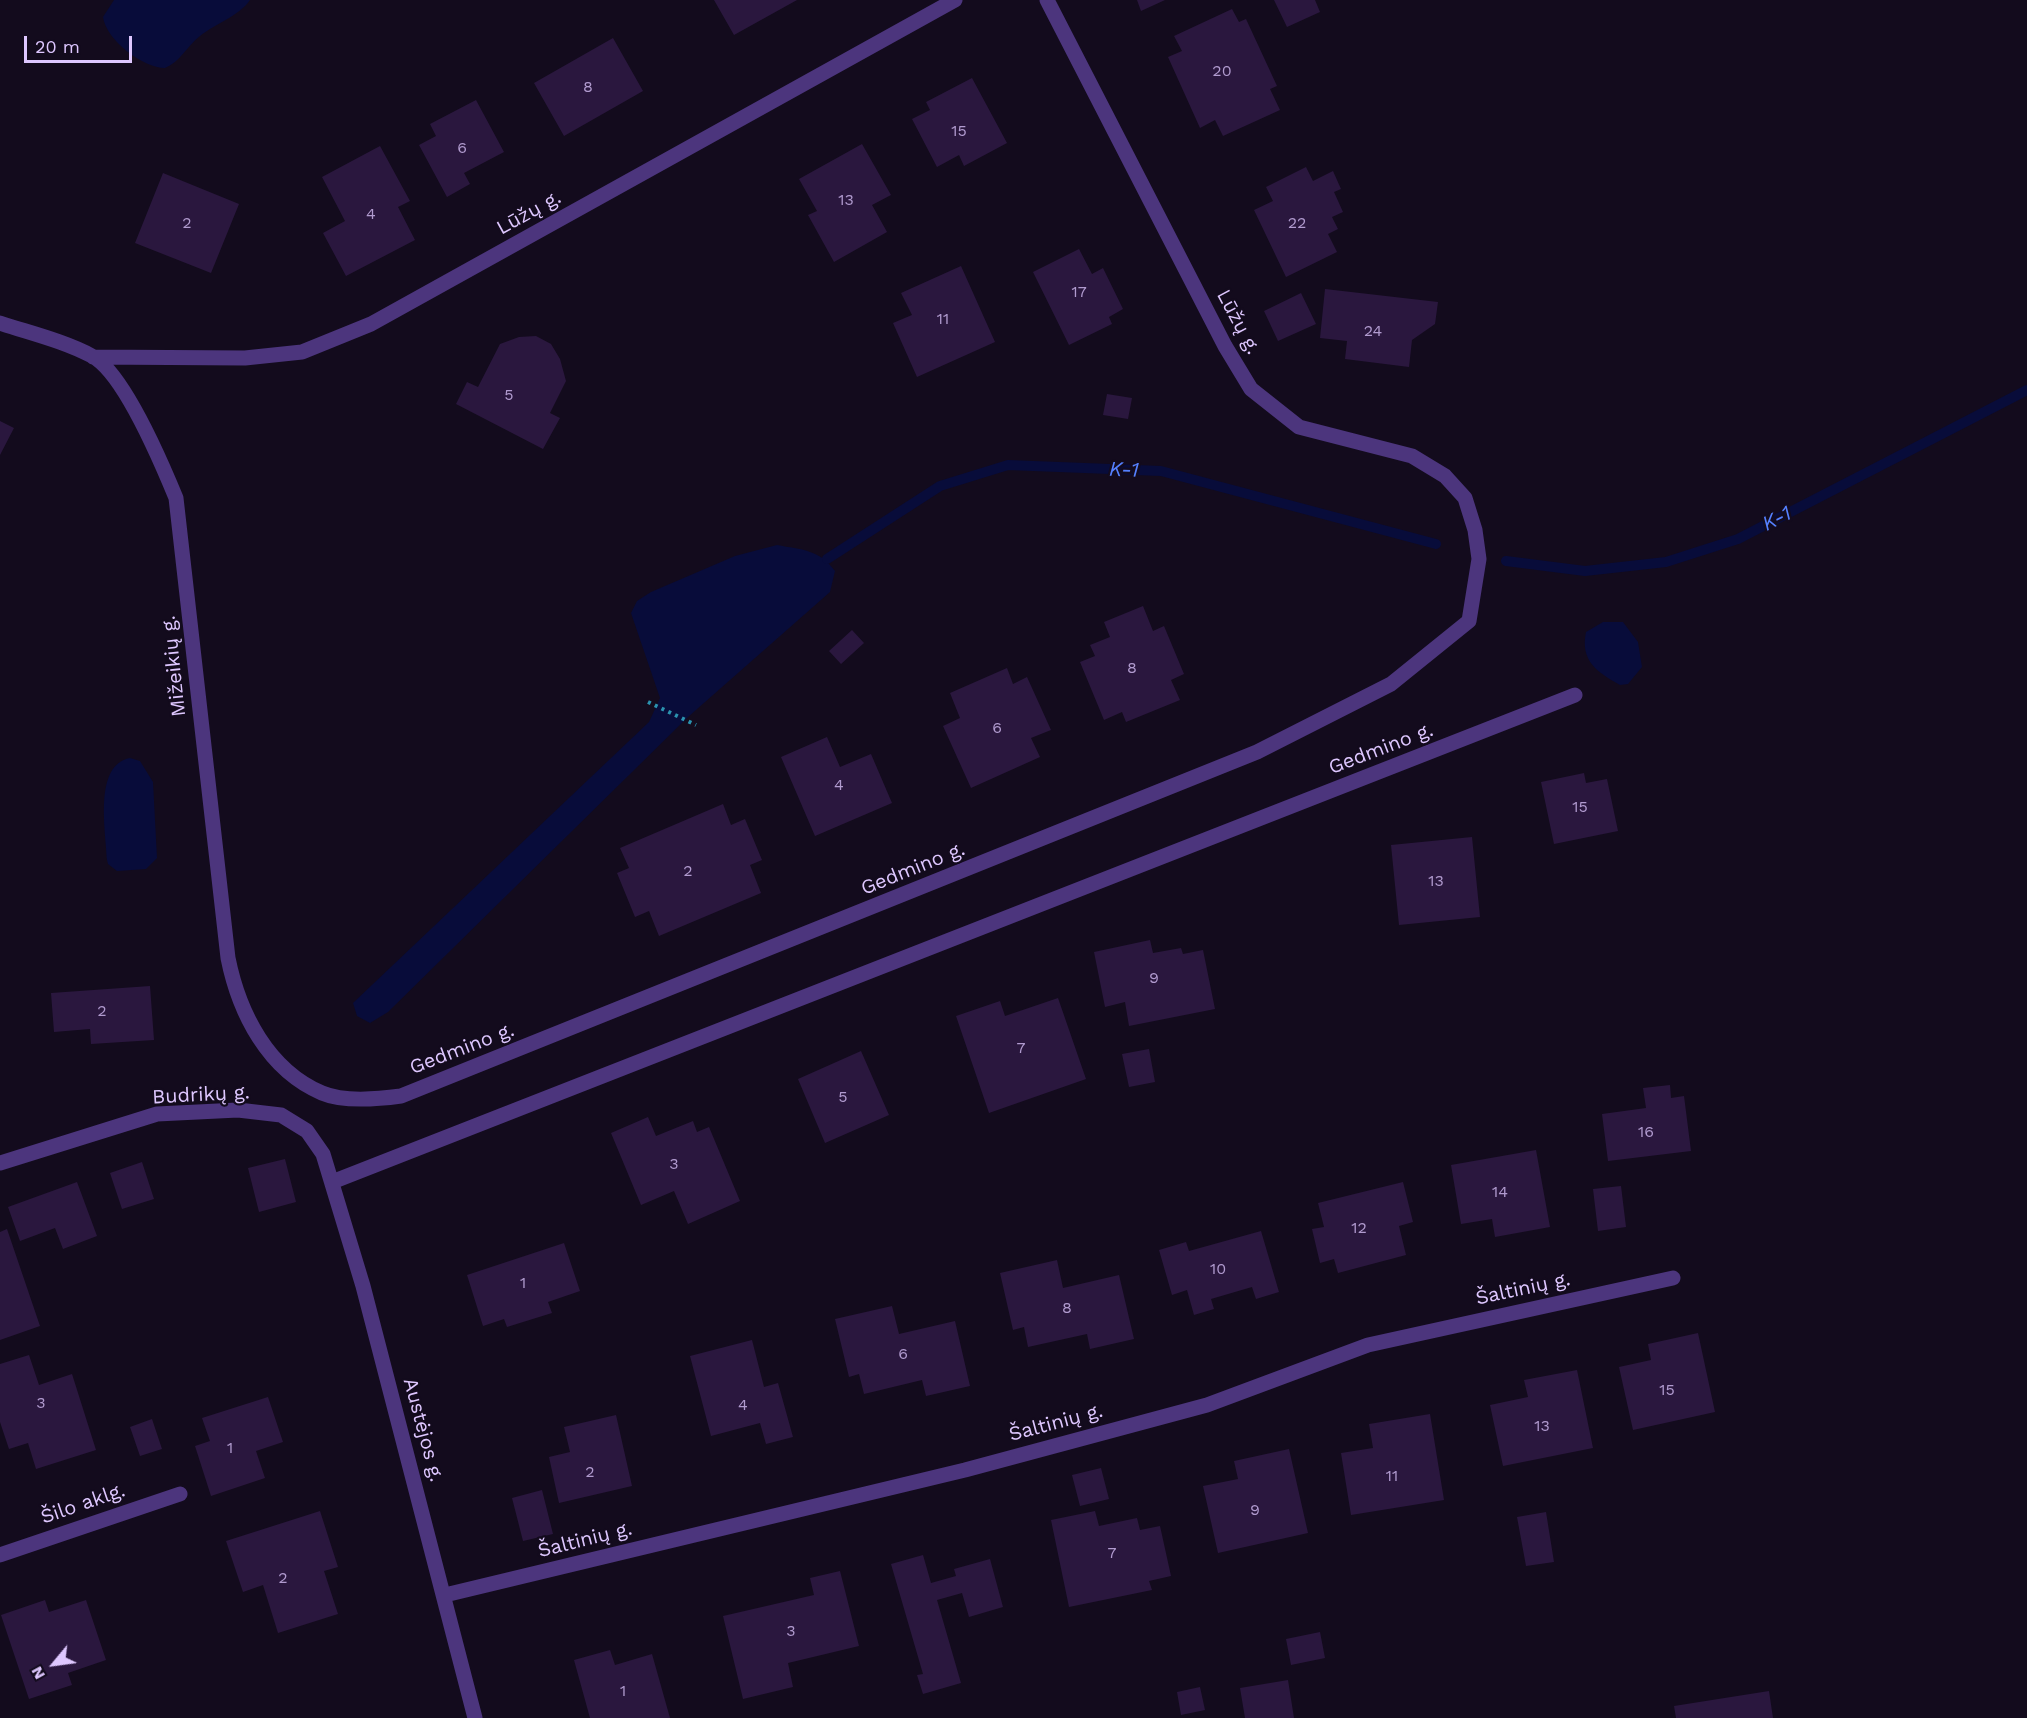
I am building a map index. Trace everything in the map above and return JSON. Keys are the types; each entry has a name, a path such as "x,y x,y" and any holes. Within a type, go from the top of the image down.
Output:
{"street":[{"name":"Lūžų g.","path":"93,357 245,358 302,352 371,324 955,0"},
{"name":"Lūžų g.","path":"1047,0 1225,346 1251,388 1299,427 1412,456 1445,476 1466,498 1475,530 1479,559"},
{"name":"Mižeikių g.","path":"0,322 93,357 117,383 153,442 176,498 228,958 234,987 246,1015 267,1050 290,1074"},
{"name":"Gedmino g.","path":"290,1074 324,1094 374,1100 401,1096 1257,752 1391,684 1469,621 1479,559"},
{"name":"Gedmino g.","path":"332,1182 1575,695"},
{"name":"Budrikų g.","path":"0,1163 157,1114 238,1110 281,1115 307,1131 323,1154"},
{"name":"Austėjos g.","path":"323,1154 363,1286 445,1595 475,1718"},
{"name":"Šaltinių g.","path":"445,1595 965,1470 1207,1405 1368,1344 1673,1278"},
{"name":"Šilo aklg.","path":"0,1555 180,1494"}],"path":[{"path":"648,702 696,725"}],"shaded area":[{"path":"114,0 250,0 240,11 195,40 175,62 165,68 156,67 137,58 111,35 103,17"},
{"path":"777,545 802,550 823,558 835,571 830,592 688,717 388,1012 370,1023 357,1016 353,1003 649,722 660,698 631,613 637,601 651,592 735,556"},
{"path":"1603,622 1623,622 1638,642 1642,667 1628,684 1620,685 1604,675 1592,665 1588,658 1586,632"},
{"path":"130,758 140,761 153,782 157,858 146,869 117,871 108,864 107,860 104,801 111,773 118,763"}],"building":[{"path":"714,0 797,0 734,35"},
{"path":"1137,0 1165,0 1141,11"},
{"path":"1274,0 1315,0 1320,12 1287,27"},
{"path":"1232,9 1239,22 1246,19 1277,86 1270,89 1280,110 1223,136 1215,120 1200,128 1168,57 1182,51 1174,36"},
{"path":"613,38 643,91 564,136 534,83"},
{"path":"972,78 1007,143 964,166 959,155 937,167 912,119 930,110 926,102"},
{"path":"476,100 504,152 464,173 470,184 447,197 419,145 436,136 430,124"},
{"path":"862,144 891,195 872,205 887,232 834,262 808,215 817,211 799,179"},
{"path":"380,146 410,201 398,207 415,240 346,276 323,233 345,221 322,177"},
{"path":"1306,167 1313,181 1333,171 1341,189 1334,192 1343,212 1332,217 1338,229 1328,234 1337,252 1286,277 1254,210 1273,201 1266,187"},
{"path":"163,173 239,204 211,273 135,243"},
{"path":"1079,249 1092,274 1103,268 1123,309 1109,317 1112,324 1069,345 1033,272"},
{"path":"961,266 995,342 917,377 893,323 912,315 901,293"},
{"path":"1325,289 1438,302 1435,324 1412,340 1409,367 1345,359 1347,341 1320,338"},
{"path":"1301,293 1316,324 1278,341 1264,311"},
{"path":"536,336 551,344 560,359 566,381 550,413 560,418 543,449 456,404 467,382 478,387 500,344 519,337"},
{"path":"1107,394 1132,398 1128,419 1103,415"},
{"path":"0,421 14,428 0,455"},
{"path":"1143,606 1153,631 1164,626 1184,674 1171,680 1180,700 1126,722 1122,712 1104,720 1080,662 1095,656 1090,645 1110,637 1104,622"},
{"path":"852,630 864,643 841,664 829,651"},
{"path":"1007,668 1013,684 1027,677 1051,730 1031,738 1040,757 971,788 943,726 960,718 950,693"},
{"path":"827,737 840,767 871,754 892,803 815,836 781,757"},
{"path":"1584,773 1586,783 1607,779 1618,831 1554,844 1541,782"},
{"path":"723,804 731,825 745,819 762,860 750,865 761,893 659,936 649,911 635,917 617,873 629,868 620,848"},
{"path":"1472,837 1480,917 1399,925 1391,845"},
{"path":"1150,940 1153,953 1181,948 1183,954 1203,950 1215,1009 1129,1026 1125,1002 1105,1007 1094,952"},
{"path":"150,986 154,1040 91,1044 90,1029 54,1032 51,993"},
{"path":"1058,998 1086,1079 989,1113 956,1016 1000,1001 1005,1016"},
{"path":"1149,1049 1155,1082 1129,1087 1122,1054"},
{"path":"861,1051 889,1115 825,1143 798,1079"},
{"path":"1670,1085 1671,1098 1684,1096 1691,1151 1608,1161 1602,1114 1646,1108 1643,1088"},
{"path":"648,1117 656,1136 693,1121 697,1132 709,1127 740,1201 688,1224 674,1191 641,1205 611,1133"},
{"path":"1536,1150 1550,1227 1495,1237 1492,1219 1461,1224 1451,1165"},
{"path":"285,1159 296,1202 259,1212 248,1168"},
{"path":"142,1162 154,1199 122,1209 110,1173"},
{"path":"77,1182 97,1236 63,1249 55,1228 20,1241 8,1207"},
{"path":"1403,1182 1413,1222 1399,1226 1406,1255 1338,1273 1334,1259 1320,1263 1312,1229 1324,1227 1318,1203"},
{"path":"1621,1186 1626,1227 1598,1231 1593,1189"},
{"path":"7,1229 40,1326 0,1340 0,1232"},
{"path":"1261,1231 1279,1292 1256,1299 1252,1287 1211,1299 1214,1309 1194,1315 1187,1290 1172,1295 1159,1250 1186,1242 1189,1251"},
{"path":"564,1243 580,1291 548,1302 552,1313 507,1327 504,1319 483,1326 467,1275"},
{"path":"1057,1260 1063,1288 1119,1275 1134,1339 1090,1349 1087,1334 1028,1347 1024,1327 1013,1330 1000,1273"},
{"path":"892,1306 899,1334 955,1321 970,1386 926,1396 922,1380 864,1394 859,1374 849,1377 835,1319"},
{"path":"1698,1333 1715,1412 1633,1430 1619,1367 1651,1360 1648,1344"},
{"path":"752,1340 764,1387 778,1383 793,1437 766,1444 760,1423 711,1436 690,1356"},
{"path":"29,1355 39,1385 72,1374 96,1450 36,1469 28,1443 9,1449 0,1422 0,1364"},
{"path":"1577,1370 1593,1448 1503,1466 1490,1405 1528,1397 1524,1380"},
{"path":"268,1397 283,1442 256,1451 265,1478 211,1496 195,1446 210,1441 202,1418"},
{"path":"1430,1414 1444,1500 1351,1515 1341,1453 1373,1448 1369,1424"},
{"path":"616,1415 632,1486 559,1503 549,1457 570,1452 564,1427"},
{"path":"152,1419 162,1449 140,1456 130,1427"},
{"path":"1289,1449 1308,1533 1218,1553 1203,1486 1238,1479 1234,1461"},
{"path":"1101,1468 1109,1499 1080,1506 1072,1475"},
{"path":"542,1490 553,1534 523,1541 512,1498"},
{"path":"320,1511 338,1567 324,1571 338,1614 278,1633 263,1585 243,1592 226,1541"},
{"path":"1095,1511 1099,1526 1137,1518 1140,1530 1160,1526 1171,1576 1149,1581 1152,1590 1069,1607 1051,1520"},
{"path":"1546,1512 1554,1562 1526,1566 1517,1517"},
{"path":"923,1555 931,1583 956,1576 954,1569 990,1559 1003,1607 969,1617 962,1593 937,1600 961,1683 923,1694 917,1675 923,1674 891,1564"},
{"path":"840,1571 859,1646 788,1663 793,1687 743,1699 723,1616 814,1595 810,1578"},
{"path":"45,1600 49,1612 86,1600 106,1660 68,1673 72,1685 29,1699 1,1615"},
{"path":"1320,1632 1325,1658 1291,1665 1286,1639"},
{"path":"610,1650 615,1665 652,1654 670,1718 590,1718 574,1660"},
{"path":"1288,1680 1294,1718 1245,1718 1240,1688"},
{"path":"1200,1687 1205,1710 1181,1715 1177,1692"},
{"path":"1769,1691 1773,1718 1676,1718 1674,1706"}],"waterway":[{"name":"K-1","path":"1506,561 1585,571 1666,562 1738,539 2027,390"},
{"name":"K-1","path":"827,559 940,486 1008,465 1161,471 1436,544"}]}
